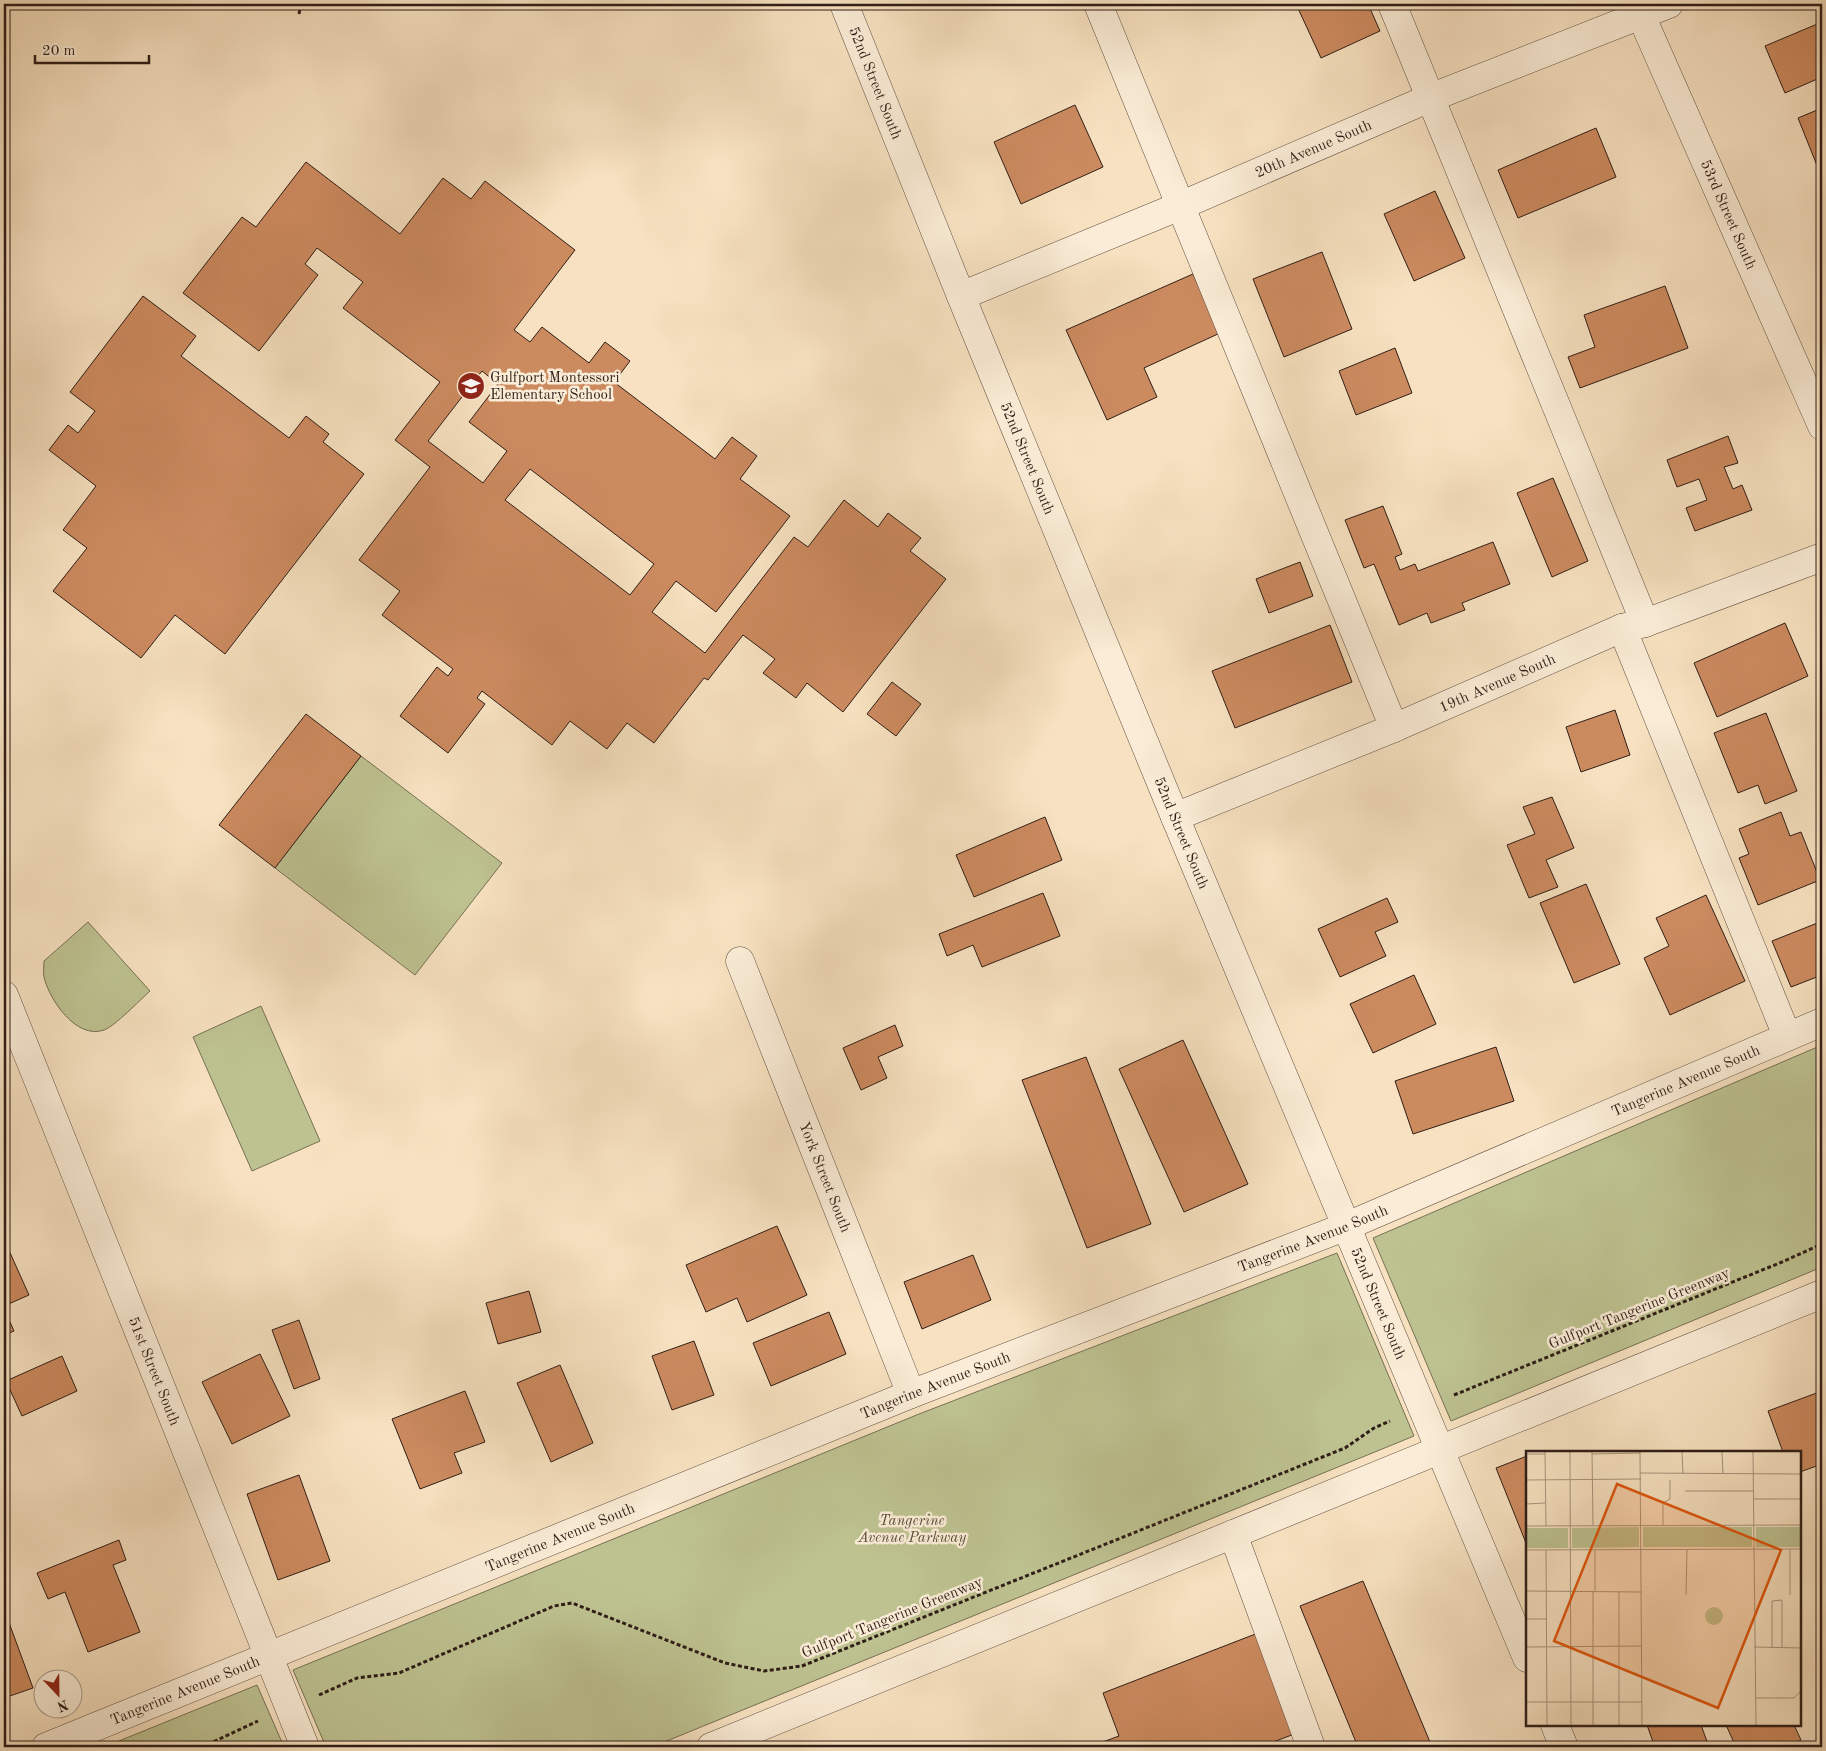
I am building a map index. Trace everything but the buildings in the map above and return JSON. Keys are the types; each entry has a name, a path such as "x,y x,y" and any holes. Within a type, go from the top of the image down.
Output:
{"street":[{"name":"52nd Street South","path":"844,4 961,296 1175,817 1526,1656"},
{"path":"1098,4 1394,728"},
{"path":"1392,4 1634,626 1787,1036"},
{"name":"20th Avenue South","path":"961,296 1180,206 1638,10 1669,4"},
{"name":"53rd Street South","path":"1638,10 1822,426"},
{"name":"19th Avenue South","path":"1175,817 1394,728 1634,626 1822,557"},
{"name":"York Street South","path":"740,961 911,1394"},
{"name":"51st Street South","path":"4,995 92,1210 267,1657 305,1747"},
{"name":"Tangerine Avenue South","path":"46,1747 911,1394 1347,1226 1822,1022"},
{"path":"711,1747 1822,1294"},
{"path":"1233,1534 1311,1747"},
{"path":"1555,1726 1564,1747"}],"path":[{"path":"299,14 301,4"},
{"name":"Gulfport Tangerine Greenway","path":"1462,1391 1773,1266 1822,1244"},
{"name":"Gulfport Tangerine Greenway","path":"316,1696 357,1678 400,1673 554,1606 572,1603 734,1665 764,1671 802,1666 1345,1448 1374,1428 1399,1418"},
{"path":"202,1747 262,1719"}],"green space":[{"path":"361,756 502,863 415,975 275,868"},
{"path":"88,922 150,991 114,1024 104,1030 84,1029 65,1016 52,996 44,977 44,961"},
{"path":"261,1006 320,1141 252,1171 193,1037"},
{"path":"1822,1045 1822,1267 1451,1421 1373,1238"},
{"name":"Tangerine Avenue Parkway","path":"1337,1253 1414,1436 652,1747 326,1747 293,1670 919,1414"},
{"path":"257,1685 284,1747 104,1747"}],"place":[{"name":"Gulfport Montessori Elementary School","path":"471,386"}]}
